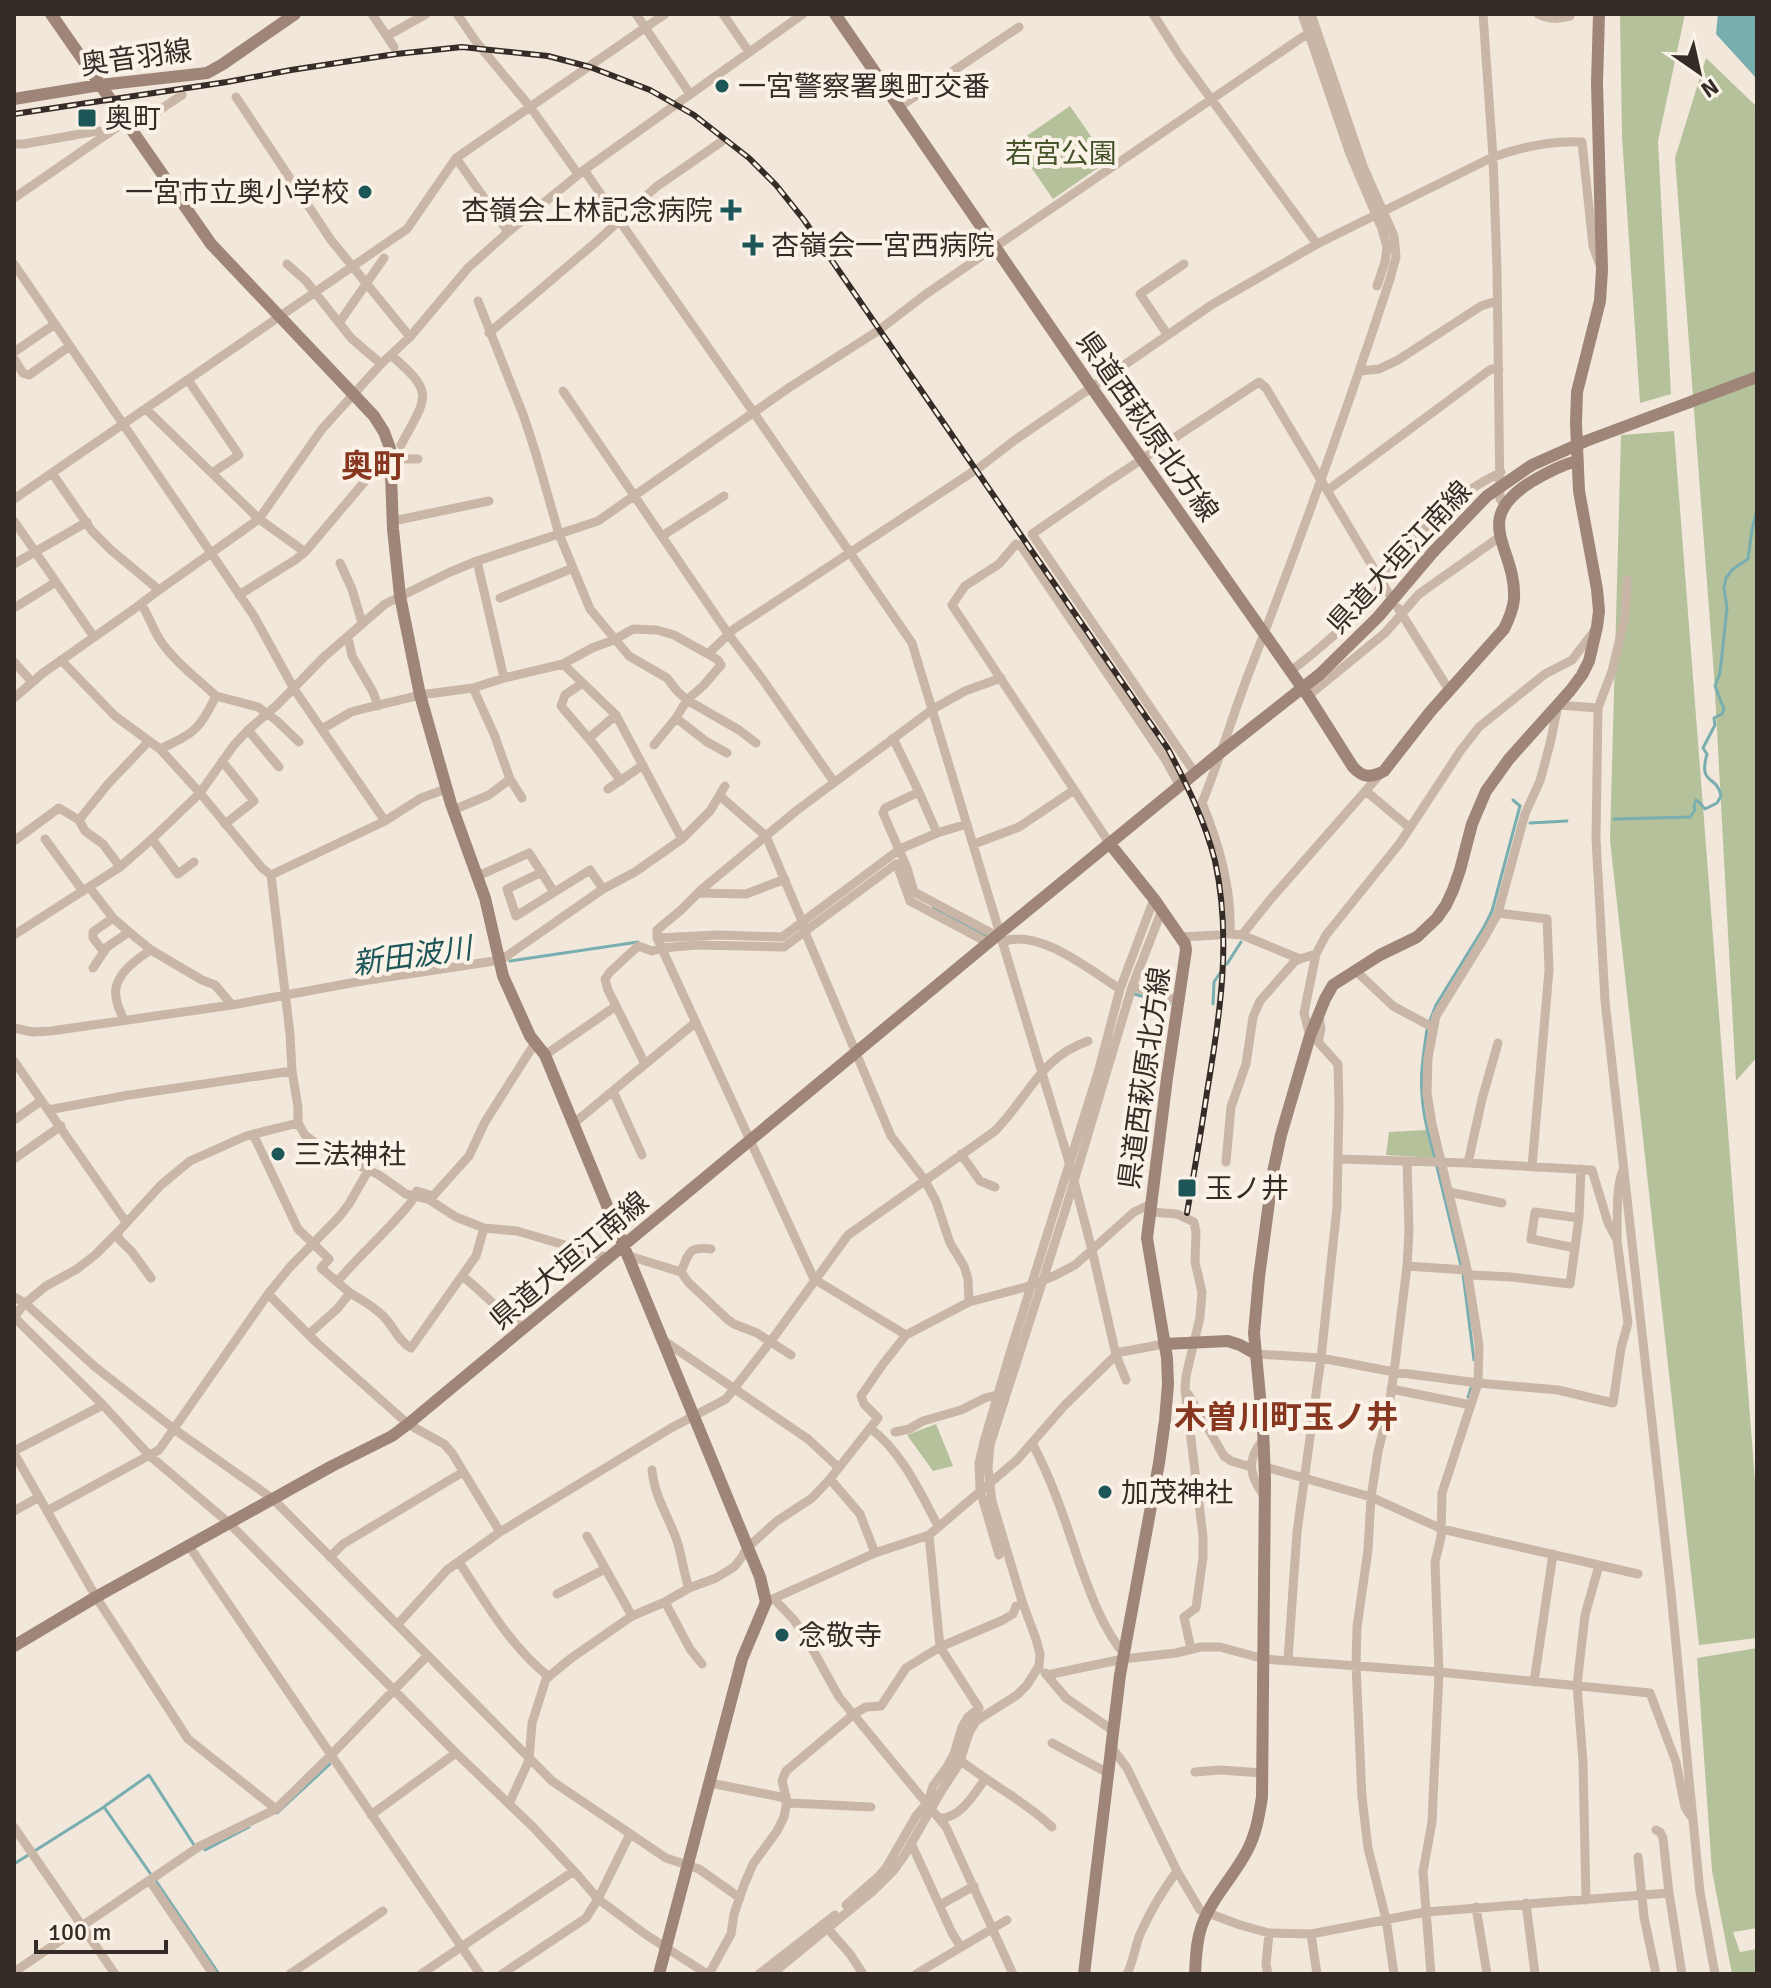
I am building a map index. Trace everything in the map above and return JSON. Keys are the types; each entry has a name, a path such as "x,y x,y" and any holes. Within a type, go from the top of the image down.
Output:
{"street":[{"path":"51,14 211,244 374,416 394,450 393,521 400,596 420,695 446,789 478,876 503,976 535,1043 545,1055 770,1601 794,1620 831,1684 940,1818 953,1839 1013,1974"},
{"path":"372,14 394,47"},
{"path":"387,36 426,14"},
{"path":"457,14 619,220 912,643 974,844 996,939 1055,1111 1074,1177 1116,1355 1126,1380"},
{"path":"636,14 690,94"},
{"path":"14,499 407,229 456,158 665,14"},
{"path":"723,14 749,52"},
{"path":"14,698 61,660 259,519 322,429 410,337 468,268 508,232 581,172 803,14"},
{"name":"県道西萩原北方線","path":"835,14 1306,692 1353,767 1366,777 1384,771"},
{"path":"1153,14 1179,55 1317,244"},
{"path":"1300,959 1242,935 1230,934 1228,892 1215,836 1202,803 1360,371 1396,257 1394,236 1380,212 1313,32 1302,14"},
{"path":"1311,14 1313,32"},
{"path":"1483,14 1493,157 1500,499 1505,504"},
{"path":"1538,14 1556,20 1570,16"},
{"path":"1195,1974 1199,1937 1208,1913 1241,1861 1259,1821 1263,1773 1265,1467 1254,1333 1273,1172 1310,1036 1333,985 1380,955 1417,937 1437,918 1453,890 1472,824 1486,791 1509,759 1582,675 1589,661 1597,627 1597,589 1581,506 1577,461 1577,392 1598,311 1602,270 1597,83 1599,14"},
{"name":"奥音羽線","path":"14,99 207,73 288,16"},
{"path":"899,107 1019,27"},
{"path":"14,935 120,867 152,839 200,793 248,730 385,604 477,561 598,521 1116,163 1313,32"},
{"path":"14,198 109,133 182,95"},
{"path":"236,97 331,240 410,337"},
{"path":"14,144 97,131 109,133"},
{"path":"708,654 734,629 976,470 1167,334 1226,296 1317,244 1493,157 1520,148 1565,141 1582,142 1593,246 1602,270"},
{"path":"489,333 656,187 721,142"},
{"path":"456,158 508,232"},
{"path":"1377,286 1387,247 1380,212"},
{"path":"339,323 384,258"},
{"path":"14,264 254,616 294,689 385,821"},
{"path":"287,264 306,281 351,338 381,364"},
{"path":"1167,334 1140,294 1184,264"},
{"path":"478,301 524,417 559,534 590,609 629,656 667,678 687,700 716,715 756,743"},
{"path":"1360,371 1379,369 1398,360 1472,311 1497,301"},
{"path":"14,352 55,324"},
{"path":"14,359 23,373 29,375 70,346"},
{"path":"239,595 305,552 394,450 423,402 423,390 417,378 391,355"},
{"path":"1328,490 1491,369 1499,369"},
{"name":"県道大垣江南線","path":"1306,692 1487,496 1532,465 1586,441 1757,377"},
{"path":"188,380 239,455 212,473"},
{"path":"1195,773 1032,534 1259,382 1266,388 1389,594"},
{"path":"563,391 729,635 834,782"},
{"path":"146,409 259,519 305,552"},
{"path":"394,450 407,450 413,459 394,450"},
{"path":"1242,935 1504,629 1514,600 1499,520 1505,504 1537,479 1577,461"},
{"path":"1291,671 1333,638 1383,584 1397,560 1435,516 1473,486 1501,472"},
{"path":"52,473 92,531 159,590"},
{"path":"662,536 724,496"},
{"path":"393,521 489,501"},
{"path":"14,521 94,637"},
{"path":"14,564 87,522"},
{"path":"1180,786 1165,759 1021,546 1016,544 999,564 965,586 952,605 1110,844 1180,786 1195,773 1221,752 1385,633 1400,612 1419,594 1501,536"},
{"path":"477,561 504,678"},
{"path":"340,563 362,623"},
{"path":"500,598 573,568"},
{"path":"1627,580 1625,617 1612,671 1598,708 1596,839 1605,1001 1671,1593 1700,1892 1715,1974"},
{"path":"14,608 56,582"},
{"path":"141,604 164,646 216,696 247,703 268,713 299,742"},
{"path":"1400,612 1449,690"},
{"path":"1310,1036 1304,1013 1316,954 1326,935 1410,828 1479,727 1545,674 1572,660 1597,627"},
{"path":"322,729 351,712 420,695 473,688 563,664 633,629 657,630 674,635 718,660 721,665 687,700 654,745"},
{"path":"348,637 352,656 378,706"},
{"path":"61,660 115,716 160,749 271,875 298,1123 305,1135 323,1149 369,1169 406,1194 428,1199 456,1217 484,1228 517,1231 609,1258"},
{"path":"14,662 32,682"},
{"path":"563,664 616,715 682,839"},
{"path":"906,1335 814,1279 660,943 657,930 766,836 893,738 933,709 965,691 1001,678"},
{"path":"581,684 565,695 561,706 621,781"},
{"path":"473,688 510,779 522,798"},
{"path":"160,749 194,732 216,696"},
{"path":"1558,705 1598,708"},
{"path":"1431,1974 1423,1872 1432,1822 1439,1672 1435,1571 1442,1529 1442,1493 1478,1383 1479,1345 1466,1270 1427,1093 1428,1058 1436,1016 1498,913 1525,814 1540,781 1558,705"},
{"path":"589,738 616,715"},
{"path":"676,718 727,753"},
{"path":"248,730 279,767"},
{"path":"893,738 937,833"},
{"path":"79,820 149,741"},
{"path":"222,761 254,801 225,824"},
{"path":"608,789 643,765"},
{"path":"453,810 489,795 510,779"},
{"path":"271,875 385,821 421,798 446,789"},
{"path":"974,844 1019,827 1074,790"},
{"path":"14,1028 33,1032 232,1005 501,960 682,839 710,811 723,791 766,836 891,1136 924,1179 936,1201 950,1243 964,1266 969,1302"},
{"path":"919,792 885,808 883,813 900,849 914,892 996,939"},
{"path":"1367,792 1410,828"},
{"path":"14,841 59,808 79,820 85,831 103,844 120,867"},
{"path":"645,1064 605,979 638,946 652,951 660,943 718,935 782,937 900,849 967,824"},
{"path":"45,839 113,918 151,950 215,985 232,1005"},
{"path":"152,839 178,874 194,862"},
{"name":"県道西萩原北方線","path":"1084,1974 1112,1730 1164,1438 1167,1358 1147,1238 1186,950 1162,910 1110,844"},
{"name":"県道大垣江南線","path":"14,1646 96,1597 392,1436 609,1258 624,1251 857,1052 1110,844"},
{"path":"478,876 529,853 554,892"},
{"path":"660,943 784,947 896,864 910,901 983,940 1035,940 1057,949 1120,989"},
{"path":"542,872 507,889 516,916 590,870 603,889"},
{"path":"698,893 746,894 785,879"},
{"path":"999,1555 980,1490 979,1463 997,1395 1099,1069 1120,989 1154,899"},
{"path":"772,1974 894,1870 930,1805 960,1760 976,1721 1017,1695 1039,1666 1036,1639 1000,1528 989,1482 990,1445 1132,987 1162,910"},
{"path":"1498,913 1547,919 1549,970 1532,1167"},
{"path":"104,952 93,938 93,932 113,918"},
{"path":"93,968 104,952 129,932"},
{"path":"1180,937 1218,935"},
{"path":"124,1020 116,999 116,987 131,965 151,950"},
{"path":"1226,1162 1231,1107 1246,1064 1253,1017 1260,1001 1295,961 1316,954"},
{"path":"1355,970 1393,1006 1432,1027"},
{"path":"1132,987 1179,1000"},
{"path":"545,1055 616,1006"},
{"path":"1288,1660 1292,1579 1337,1207 1338,1064 1318,1042 1321,1029 1319,1016"},
{"path":"573,1124 696,1022"},
{"path":"398,1624 447,1570 500,1532 726,1399 848,1235 995,1131 1041,1072 1071,1047 1088,1041"},
{"path":"337,1282 353,1262 377,1241 417,1191 433,1196 469,1156 485,1122 535,1043"},
{"path":"1468,1163 1498,1043"},
{"path":"14,1062 126,1222"},
{"path":"48,1110 292,1071"},
{"path":"613,1091 642,1155"},
{"path":"14,1120 41,1101"},
{"path":"298,1123 253,1134 190,1161 161,1185 152,1198 86,1262 46,1286 25,1303 14,1317 149,1455 230,1524 509,1804 598,1899 645,1934 708,1974 731,1934 734,1914 753,1864 784,1817 787,1801 782,1781 786,1771 854,1714 866,1707 881,1706 906,1668 940,1647 1003,1620 1013,1614 1016,1606"},
{"path":"14,1159 61,1126"},
{"path":"253,1134 298,1229 329,1259 321,1268 350,1293 372,1306 403,1343 411,1348 476,1256 484,1228"},
{"path":"961,1154 980,1181 995,1187"},
{"path":"1339,1159 1592,1170 1608,1223 1617,1240"},
{"path":"1394,1974 1386,1919 1368,1848 1362,1797 1356,1665 1371,1497 1394,1372 1407,1266 1407,1161"},
{"path":"659,1974 742,1659 770,1601 875,1553 929,1535 1007,1468 1064,1406 1121,1352 1164,1344 1228,1341 1256,1354 1321,1358 1394,1372 1558,1390 1613,1403 1628,1323 1617,1240 1621,1173 1625,1168"},
{"path":"47,1511 159,1450 268,1294 339,1217 369,1169"},
{"path":"1407,1266 1466,1270 1471,1275 1570,1284 1579,1218 1581,1169"},
{"path":"1449,1192 1502,1203"},
{"path":"509,1804 529,1760 532,1723 546,1679 632,1616 734,1567 747,1547 777,1521 812,1498 878,1418 864,1404 861,1396 906,1335 969,1302 1042,1282 1075,1265 1134,1212 1150,1208 1177,1214 1194,1222 1195,1262 1202,1292 1185,1390 1203,1536 1196,1608 1184,1617 1191,1649"},
{"path":"1575,1248 1531,1239 1535,1212 1579,1218"},
{"path":"118,1232 119,1239 151,1278"},
{"path":"681,1272 692,1250 697,1247 711,1249"},
{"path":"624,1251 657,1266 681,1272 727,1319 757,1333 791,1355"},
{"path":"462,1276 525,1328"},
{"path":"309,1334 350,1293"},
{"path":"268,1294 408,1424 444,1444 500,1532"},
{"path":"14,1297 174,1429 273,1499 552,1781 666,1858 699,1869 740,1898"},
{"path":"660,1338 808,1439 838,1467"},
{"path":"1391,1389 1471,1405"},
{"path":"1185,1390 1224,1456 1251,1467"},
{"path":"895,1432 997,1395"},
{"path":"103,1405 14,1452 96,1597 188,1739 276,1809"},
{"path":"870,1428 896,1454 938,1526"},
{"path":"1263,1440 1254,1451 1251,1467 1258,1488 1265,1497"},
{"path":"1032,1443 1061,1507 1093,1600 1124,1656"},
{"path":"1265,1467 1371,1497 1442,1529 1638,1574"},
{"path":"652,1470 657,1496 678,1545 689,1588"},
{"path":"330,1557 343,1544 463,1472"},
{"path":"830,1479 860,1514 875,1553"},
{"path":"14,1511 39,1497"},
{"path":"759,1974 825,1923 886,1868 916,1816 930,1805 933,1786 954,1754 962,1727 979,1708 940,1647 929,1535"},
{"path":"587,1536 632,1616"},
{"path":"189,1546 480,1974"},
{"path":"1534,1682 1553,1554"},
{"path":"459,1562 517,1647 549,1677"},
{"path":"1586,1900 1583,1762 1577,1685 1585,1615 1597,1565"},
{"path":"557,1594 605,1569"},
{"path":"665,1602 690,1649 702,1664"},
{"path":"1047,1675 1124,1656 1220,1647 1264,1659 1439,1672 1650,1693 1672,1750 1685,1807 1692,1818"},
{"path":"14,1972 200,1846 276,1809 427,1656"},
{"path":"1039,1666 1066,1698 1112,1730"},
{"path":"1052,1743 1108,1773"},
{"path":"1110,1745 1127,1768 1177,1871 1200,1910 1269,1933 1311,1934 1426,1912 1669,1893"},
{"path":"371,1815 456,1753"},
{"path":"960,1760 1052,1827"},
{"path":"1195,1772 1263,1773"},
{"path":"940,1818 952,1816 985,1779"},
{"path":"710,1783 781,1797 800,1804 871,1807"},
{"path":"14,1827 115,1974"},
{"path":"1656,1830 1663,1838 1682,1974"},
{"path":"502,1974 586,1918 630,1834"},
{"path":"911,1843 961,1947"},
{"path":"1638,1857 1656,1974"},
{"path":"421,1974 574,1871"},
{"path":"1127,1974 1133,1964 1140,1935 1158,1898 1177,1871"},
{"path":"150,1881 213,1974"},
{"path":"940,1905 974,1886"},
{"path":"1526,1903 1535,1974"},
{"path":"1476,1907 1487,1974"},
{"path":"290,1974 383,1911"},
{"path":"916,1974 932,1970 961,1947 1007,1920"},
{"path":"828,1929 863,1974"},
{"path":"1268,1974 1269,1933"},
{"path":"1311,1934 1317,1974"}],"green space":[{"path":"1620,14 1685,14 1658,141 1671,394 1640,403 1622,137"},
{"path":"1706,58 1757,107 1757,1057 1736,1081 1714,675 1675,158"},
{"name":"若宮公園","path":"1070,106 1108,161 1053,199 1015,144"},
{"path":"1674,431 1757,1507 1757,1638 1699,1645 1610,840 1621,435"},
{"path":"1426,1130 1434,1158 1386,1155 1389,1132"},
{"path":"936,1424 953,1466 933,1471 907,1435"},
{"path":"1757,1648 1757,1928 1733,1932 1740,1952 1757,1949 1757,1974 1732,1974 1712,1871 1697,1658"}],"water":[{"path":"1718,14 1757,14 1757,79 1716,34"}],"waterway":[{"path":"1614,819 1690,817 1696,800 1705,809 1717,803 1721,796 1719,789 1706,776 1707,754 1703,748 1715,725 1714,718 1724,709 1715,686 1720,673 1727,608 1726,578 1748,559 1757,509"},
{"name":"新田波川","path":"1429,1023 1436,1005 1492,911 1520,806 1513,800"},
{"path":"1530,823 1567,821"},
{"name":"新田波川","path":"933,908 987,936"},
{"name":"新田波川","path":"510,961 638,942"},
{"name":"新田波川","path":"1227,964 1241,942"},
{"name":"新田波川","path":"1213,1004 1214,982 1220,973"},
{"name":"新田波川","path":"1134,994 1170,1004"},
{"name":"新田波川","path":"1427,1029 1422,1094 1435,1158"},
{"name":"新田波川","path":"1437,1167 1461,1266"},
{"name":"新田波川","path":"1463,1274 1474,1360"},
{"name":"新田波川","path":"1468,1397 1471,1388"},
{"path":"277,1813 330,1764"},
{"path":"105,1806 149,1775 194,1845"},
{"path":"14,1864 104,1807 150,1873"},
{"path":"205,1850 249,1827"},
{"path":"156,1881 219,1974"}],"railway":[{"path":"14,114 396,54 462,47 548,56 590,67 650,90 694,115 749,158 804,220 1168,749 1201,817 1215,861 1220,890 1222,977 1216,1035 1187,1213"}],"place":[{"name":"一宮警察署奥町交番","path":"722,86"},
{"name":"奥町","path":"87,118"},
{"name":"一宮市立奥小学校","path":"365,192"},
{"name":"杏嶺会上林記念病院","path":"731,210"},
{"name":"杏嶺会一宮西病院","path":"753,245"},
{"name":"三法神社","path":"278,1154"},
{"name":"玉ノ井","path":"1187,1188"},
{"name":"加茂神社","path":"1105,1492"},
{"name":"念敬寺","path":"782,1635"}],"district":[{"name":"奥町","path":"373,466"},
{"name":"木曽川町玉ノ井","path":"1286,1417"}]}
